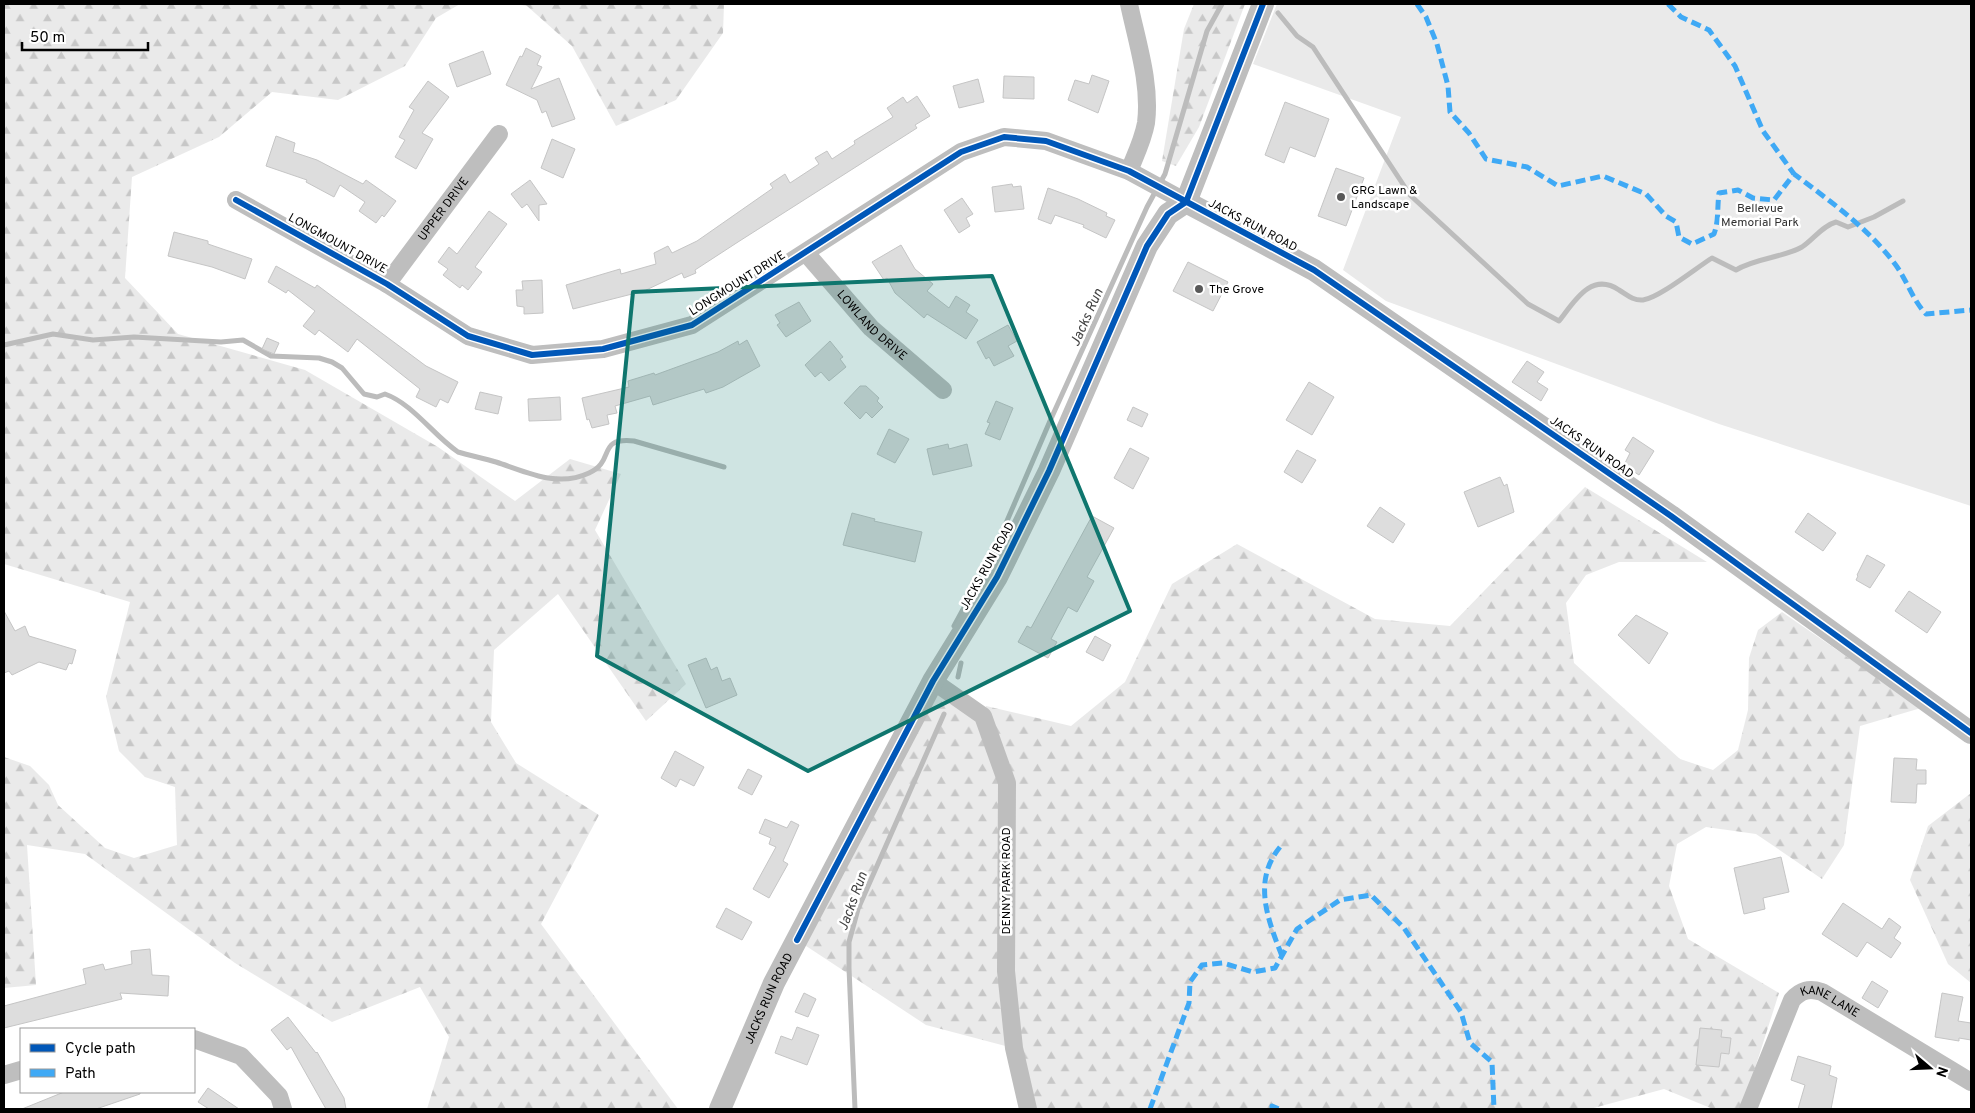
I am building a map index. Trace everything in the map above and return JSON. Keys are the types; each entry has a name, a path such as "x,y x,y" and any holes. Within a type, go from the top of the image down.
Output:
{"street":[{"path":"1128,4 1142,64 1146,93 1146,124 1129,171"},
{"path":"1186,202 1263,4"},
{"name":"UPPER DRIVE","path":"387,284 499,134"},
{"name":"LONGMOUNT DRIVE","path":"236,200 387,284 468,336 532,355 602,349 692,325 960,152 1004,137 1046,141 1129,171 1186,202"},
{"name":"JACKS RUN ROAD","path":"720,1109 755,1022 774,983 933,681 1002,568 1049,472 1147,246 1168,214 1186,202 1314,270 1671,516 1971,733"},
{"name":"LOWLAND DRIVE","path":"806,253 871,328 943,390"},
{"name":"DENNY PARK ROAD","path":"933,681 983,716 1007,783 1006,971 1014,1048 1028,1109"},
{"name":"KANE LANE","path":"1748,1109 1792,1000 1799,992 1807,990 1822,992 1971,1082"},
{"path":"195,1039 241,1056 279,1096 283,1109"},
{"path":"4,1075 20,1070"}],"highlighted area":[{"path":"992,276 1130,611 808,771 597,656 633,292"}],"green space":[{"path":"4,4 460,4 436,18 405,66 338,100 272,92 219,137 132,177 125,278 178,334 305,370 438,447 515,501 570,459 621,474 595,530 686,684 646,721 558,594 494,650 491,722 516,763 599,815 541,924 678,1109 427,1109 449,1037 420,987 332,1022 235,963 85,854 27,845 36,985 4,988 4,757 30,766 49,785 58,805 105,848 134,858 177,845 175,787 145,777 119,751 106,697 130,602 4,564"},
{"path":"515,4 724,4 723,33 676,100 616,126 572,46 527,6"},
{"path":"1194,4 1245,4 1199,127 1176,166 1162,161 1184,29"},
{"name":"Bellevue Memorial Park","path":"1277,4 1971,4 1971,506 1719,424 1386,301 1343,270 1401,117 1253,64"},
{"path":"1585,487 1707,562 1619,562 1586,575 1566,603 1574,663 1680,759 1713,770 1738,750 1748,710 1749,658 1758,630 1782,612 1921,708 1860,726 1844,845 1822,879 1756,834 1706,827 1677,844 1669,886 1688,939 1779,993 1742,1109 1713,1109 1664,1089 1590,1109 1028,1109 1013,1048 926,1025 797,940 933,681 983,715 986,706 1071,726 1125,682 1172,584 1237,544 1375,619 1450,626"},
{"path":"1971,793 1971,983 1948,964 1910,880 1928,826"}],"building":[{"path":"526,48 541,56 537,65 542,67 531,89 559,78 575,119 552,127 546,111 542,113 537,100 506,85"},
{"path":"483,51 491,74 457,87 449,64"},
{"path":"1092,75 1109,81 1098,113 1068,100 1075,80 1089,84"},
{"path":"1004,76 1034,77 1034,99 1003,98"},
{"path":"978,79 984,102 959,108 953,86"},
{"path":"428,81 449,97 422,133 433,139 416,169 395,157 405,140 399,137 414,110 409,107"},
{"path":"917,96 930,116 915,125 917,128 695,270 696,273 684,278 682,273 644,291 573,309 566,285 620,269 621,274 656,264 654,253 668,246 672,253 697,241 773,188 770,184 785,174 790,183 819,164 815,158 827,151 832,159 855,144 854,141 893,117 887,108 903,97 907,103"},
{"path":"1285,102 1329,119 1315,157 1290,147 1284,163 1265,155"},
{"path":"276,136 295,143 293,152 317,160 363,184 366,180 396,201 384,217 382,215 376,223 359,211 365,202 340,185 334,197 306,182 307,180 266,166"},
{"path":"552,139 575,149 563,178 541,168"},
{"name":"GRG Lawn & Landscape","path":"1336,168 1364,178 1346,226 1318,216"},
{"path":"530,180 547,204 539,205 539,221 527,204 522,208 511,194"},
{"path":"1012,184 1013,187 1021,186 1024,209 995,212 992,187"},
{"path":"1048,188 1078,199 1107,213 1106,216 1115,220 1106,238 1083,227 1084,225 1055,215 1051,224 1038,219"},
{"path":"962,198 973,214 966,218 970,226 959,233 944,210"},
{"path":"489,211 507,224 475,267 482,272 468,290 462,285 460,288 443,275 448,269 438,262 449,247 457,254"},
{"path":"174,232 208,241 208,244 252,259 245,279 212,267 168,256"},
{"path":"901,245 915,269 933,284 927,291 949,308 956,296 970,305 966,312 978,320 966,339 927,314 924,318 895,293 887,278 884,280 872,262"},
{"name":"The Grove","path":"1188,262 1228,282 1213,311 1173,291"},
{"path":"276,266 315,288 317,285 426,366 458,382 448,403 440,399 436,407 416,397 420,389 357,339 348,352 319,330 315,335 303,326 315,311 288,290 286,293 268,282"},
{"path":"542,280 543,313 524,314 524,307 517,306 516,290 523,290 522,281"},
{"path":"799,302 811,321 786,337 777,325 780,323 775,315"},
{"path":"1008,325 1017,341 1008,346 1014,356 994,366 989,357 986,359 977,342"},
{"path":"267,338 279,343 274,354 262,349"},
{"path":"747,340 760,366 723,387 706,393 704,389 653,405 650,396 615,406 617,413 607,415 609,424 592,428 589,419 587,420 582,398 629,387 628,381 654,373 655,375 718,352 738,341 739,345"},
{"path":"830,341 843,357 840,359 846,367 829,381 821,372 815,377 805,365"},
{"path":"1527,361 1544,372 1537,382 1548,389 1541,401 1512,382"},
{"path":"1309,382 1334,397 1312,435 1286,420"},
{"path":"860,386 866,386 879,398 877,401 883,407 872,418 866,412 860,419 844,403"},
{"path":"480,392 502,397 498,414 475,409"},
{"path":"560,397 561,420 529,421 528,399"},
{"path":"996,401 1013,408 1000,440 985,434 990,423 987,422"},
{"path":"1133,407 1148,414 1142,427 1127,420"},
{"path":"889,429 909,439 895,463 877,454"},
{"path":"1633,437 1654,451 1639,475 1624,465 1630,453 1625,450"},
{"path":"948,444 949,449 967,444 972,466 933,475 927,449"},
{"path":"1130,448 1149,458 1133,489 1114,478"},
{"path":"1297,450 1316,460 1302,483 1284,472"},
{"path":"1500,477 1504,486 1507,484 1514,512 1478,527 1464,492"},
{"path":"1380,507 1405,524 1393,543 1367,526"},
{"path":"852,513 875,519 874,521 922,532 915,562 843,545"},
{"path":"1808,513 1836,533 1823,551 1795,532"},
{"path":"1092,516 1114,528 1087,577 1094,581 1077,612 1068,607 1051,639 1057,642 1048,658 1018,642 1027,626 1031,628"},
{"path":"1867,555 1885,565 1870,588 1856,580"},
{"path":"1909,591 1941,612 1927,633 1895,611"},
{"path":"4,611 15,631 25,626 29,636 76,650 72,664 69,663 66,670 39,662 12,675 9,671 4,673"},
{"path":"1636,615 1668,633 1649,664 1618,635"},
{"path":"1095,636 1111,645 1103,661 1086,652"},
{"path":"706,658 711,670 717,667 722,681 730,678 737,695 706,708 688,665"},
{"path":"675,751 704,767 694,786 680,779 676,787 661,778"},
{"path":"1894,758 1917,759 1916,770 1926,770 1926,784 1917,784 1916,803 1891,802"},
{"path":"748,769 762,776 752,795 738,788"},
{"path":"765,819 787,828 791,821 799,825 783,861 788,864 769,898 753,889 776,847 769,844 771,838 759,833"},
{"path":"1781,857 1789,892 1763,898 1765,909 1744,914 1734,868"},
{"path":"1843,903 1882,929 1889,918 1901,927 1894,938 1901,943 1891,958 1867,942 1857,957 1822,934"},
{"path":"726,908 752,922 742,940 716,927"},
{"path":"150,949 152,975 169,976 168,996 120,993 122,999 4,1028 4,1006 86,984 83,969 103,964 105,970 132,964 131,951"},
{"path":"1872,981 1888,991 1878,1008 1862,998"},
{"path":"804,993 816,999 808,1017 795,1012"},
{"path":"1942,993 1963,997 1958,1021 1971,1023 1971,1040 1959,1038 1959,1041 1935,1037"},
{"path":"288,1017 317,1052 344,1098 346,1109 326,1109 291,1047 287,1050 271,1030"},
{"path":"797,1027 819,1035 807,1065 775,1053 781,1036 792,1040"},
{"path":"1700,1028 1722,1030 1721,1037 1731,1038 1729,1054 1721,1053 1719,1067 1696,1065"},
{"path":"1798,1056 1831,1066 1829,1075 1837,1078 1831,1109 1798,1109 1805,1085 1791,1080"},
{"path":"208,1088 239,1109 209,1109 198,1102"},
{"path":"62,1093 140,1093 96,1109 22,1109"}],"waterway":[{"name":"Jacks Run","path":"954,626 991,558 1050,421 1147,207 1165,174 1207,31 1222,4"},
{"path":"1278,13 1297,36 1313,47 1410,195 1528,304 1559,321 1577,298 1592,286 1600,284 1609,285 1633,298 1643,300 1668,288 1712,258 1736,270 1752,263 1794,251 1831,224 1836,222 1848,227 1874,217 1903,201"},
{"path":"4,345 53,334 93,340 134,337 221,342 243,340 271,356 319,358 332,362 342,368 364,394 377,397 385,394 405,405 458,452 542,477 565,479 589,473 602,462 610,446 622,441 634,441 724,467"},
{"name":"Jacks Run","path":"958,677 961,663"},
{"name":"Jacks Run","path":"855,1109 849,942 858,909 944,714"}],"marked path":[{"path":"1417,4 1426,17 1437,44 1448,86 1450,112 1469,133 1486,159 1527,167 1558,186 1603,176 1646,194 1666,216 1676,222 1679,237 1692,244 1714,234 1719,193 1738,190 1753,198 1774,200 1794,174 1848,216 1873,239 1895,264 1926,314 1971,310"},
{"path":"1668,4 1681,17 1709,30 1735,66 1763,131 1794,174"},
{"path":"1280,847 1271,860 1267,873 1265,901 1272,929 1282,956"},
{"path":"1150,1109 1189,1003 1190,982 1202,965 1223,963 1253,972 1275,968 1297,929 1340,900 1371,895 1404,928 1461,1012 1470,1043 1492,1062 1494,1109"},
{"path":"1272,1109 1272,1106 1279,1109"}],"cycle path":[{"path":"797,940 933,681 997,577 1049,471 1147,246 1168,214 1186,202 1263,4"},
{"path":"236,200 387,284 468,336 532,355 603,349 692,325 961,152 1004,137 1046,141 1129,171 1314,270 1671,516 1971,733"}],"place":[{"name":"GRG Lawn & Landscape","path":"1341,197"},
{"name":"The Grove","path":"1199,289"}]}
